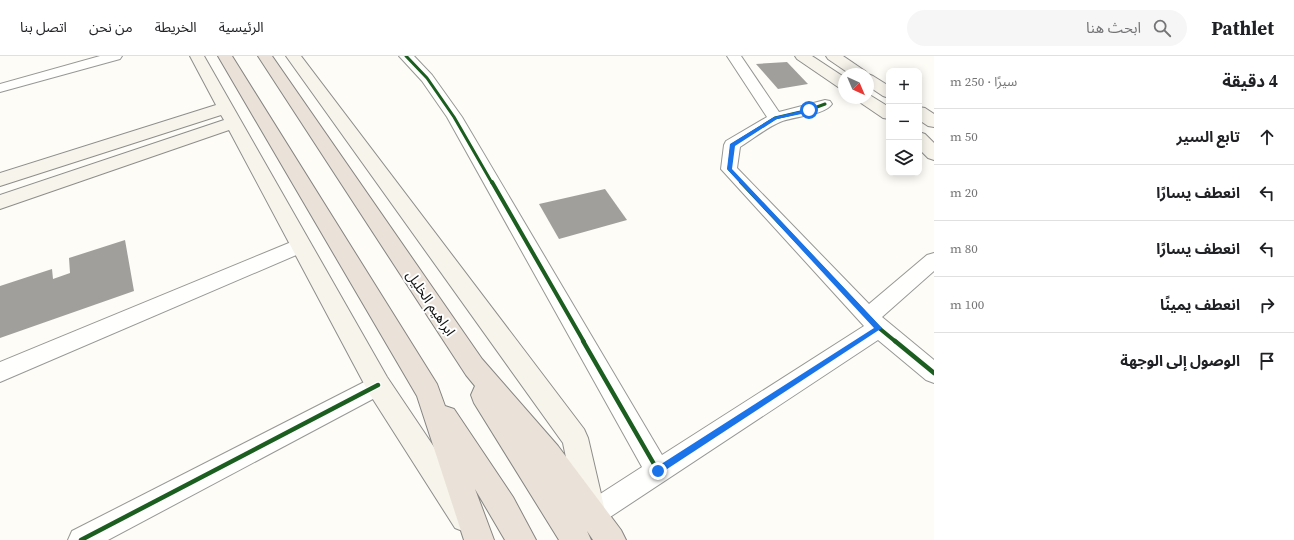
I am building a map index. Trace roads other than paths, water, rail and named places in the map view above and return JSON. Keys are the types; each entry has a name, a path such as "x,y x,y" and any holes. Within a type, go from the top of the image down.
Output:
{"highway":[{"path":"225,56 428,392 503,507 521,540"},
{"name":"ابراهيم الخليل","path":"265,56 474,367 550,455 610,540"},
{"path":"474,367 481,392 576,540"},
{"path":"428,392 477,538"}],"main road":[{"path":"197,56 378,384 477,538"},
{"path":"293,56 575,438 592,514"},
{"path":"802,56 838,80"},
{"path":"833,56 851,68"},
{"path":"874,83 886,91"},
{"path":"873,104 886,112"},
{"path":"922,114 934,122"},
{"path":"0,180 229,115"},
{"path":"0,202 229,115"},
{"path":"921,140 934,154"}],"street":[{"path":"0,88 116,56"},
{"path":"406,56 427,78 454,117 658,471"},
{"path":"734,56 775,118"},
{"path":"825,104 809,110 775,118 732,145 729,169 873,323 934,373"},
{"path":"0,372 301,245"},
{"path":"592,514 658,471 873,323 934,260"},
{"path":"81,540 378,384"}]}
